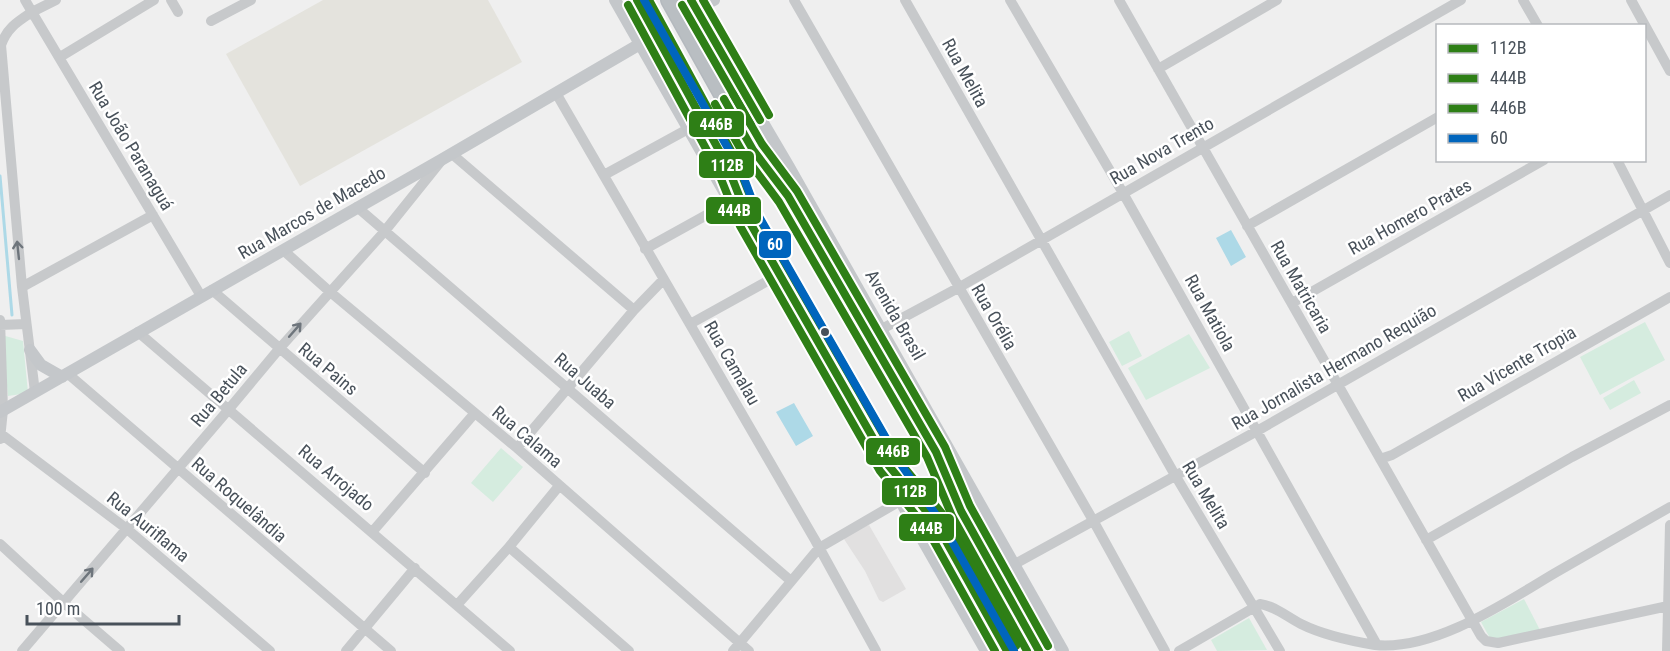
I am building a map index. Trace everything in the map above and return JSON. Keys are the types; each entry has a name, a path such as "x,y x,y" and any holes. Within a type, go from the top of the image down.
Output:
{"highway":[{"path":"637,0 727,165 749,220 889,466 936,523 1007,651"},
{"name":"Avenida Brasil","path":"669,0 753,150 788,196 936,452 961,511 1039,651"}],"main road":[{"path":"615,0 900,501 982,650"},
{"path":"693,5 714,0"},
{"name":"Avenida Brasil","path":"693,5 789,167 1063,651"},
{"name":"Rua Marcos de Macedo","path":"2,411 640,44"},
{"path":"30,350 41,365 64,375"}],"street":[{"name":"Rua João Paranaguá","path":"25,0 153,215 207,293"},
{"path":"35,392 22,287 1,45 5,33 14,23 56,0"},
{"path":"60,57 154,0"},
{"path":"171,0 178,12"},
{"path":"211,21 251,0"},
{"name":"Rua Orélia","path":"794,0 1094,522 1165,651"},
{"name":"Rua Melita","path":"905,0 1175,476 1280,651"},
{"name":"Rua Matiola","path":"1010,0 1123,193 1377,645"},
{"name":"Rua Matricaria","path":"1119,0 1472,621 1486,640 1498,643 1668,606"},
{"path":"1158,69 1277,0"},
{"name":"Rua Nova Trento","path":"880,330 958,288 1461,0"},
{"path":"1523,0 1537,24"},
{"path":"1634,1 1646,24"},
{"path":"1646,24 1670,71"},
{"name":"Rua Camalau","path":"556,93 876,651"},
{"path":"1247,226 1436,118"},
{"path":"604,175 688,129"},
{"path":"446,157 634,310"},
{"name":"Rua Betula","path":"22,651 329,291 384,232 446,157"},
{"name":"Rua Homero Prates","path":"1292,303 1540,162"},
{"path":"1618,162 1670,263"},
{"name":"Rua Jornalista Hermano Requião","path":"1013,565 1257,431 1670,195"},
{"path":"645,249 730,202"},
{"name":"Rua Juaba","path":"357,207 791,580"},
{"path":"22,287 153,215"},
{"name":"Rua Calama","path":"283,250 474,414 517,448 736,647 749,651"},
{"path":"690,324 773,278"},
{"path":"517,448 634,310 663,280"},
{"name":"Rua Pains","path":"207,293 279,349 425,473"},
{"name":"Rua Vicente Tropia","path":"1380,459 1392,455 1670,297"},
{"path":"0,320 1,438"},
{"path":"0,325 26,324"},
{"name":"Rua Arrojado","path":"138,332 373,531 510,651"},
{"name":"Rua Roquelândia","path":"64,375 391,651"},
{"path":"1426,540 1582,451 1670,406"},
{"path":"373,531 474,414"},
{"name":"Rua Auriflama","path":"1,438 127,529 270,651"},
{"path":"457,605 559,486"},
{"path":"736,647 819,548 900,501"},
{"path":"1179,651 1260,604 1271,607 1301,624 1324,633 1377,645 1407,644 1423,640 1472,621 1670,507"},
{"path":"1667,651 1670,525"},
{"path":"0,544 63,603 120,651"},
{"path":"509,547 628,651"},
{"path":"346,651 415,568"}],"shaded area":[{"path":"323,0 488,0 522,62 300,186 226,54"},
{"path":"869,525 906,589 883,602 879,600 865,571 842,536"}],"green space":[{"path":"1645,322 1665,360 1600,395 1580,357"},
{"path":"1129,331 1142,356 1122,366 1109,342"},
{"path":"1189,334 1210,368 1146,400 1128,368"},
{"path":"2,335 23,341 28,393 8,396"},
{"path":"1634,380 1641,393 1610,410 1603,398"},
{"path":"501,448 523,467 493,502 471,483"},
{"path":"1524,599 1540,630 1491,640 1481,622"},
{"path":"1249,618 1267,650 1217,651 1211,640"}],"water":[{"path":"1231,230 1246,257 1231,266 1216,238"},
{"path":"794,403 813,436 796,446 776,412"}],"waterway":[{"path":"0,176 12,315"}],"transit line":[{"name":"112B","path":"637,0 727,165 749,221 889,466 936,523 1007,651"},
{"name":"60","path":"644,0 742,173 757,213 902,466 941,522 1014,651"},
{"name":"446B","path":"649,0 736,160 758,216 898,460 945,517 1016,646"},
{"name":"112B","path":"691,0 760,120"},
{"name":"446B","path":"703,0 769,115"},
{"name":"444B","path":"628,5 717,169 740,226 880,471 927,529 995,651"},
{"name":"444B","path":"682,5 751,125"},
{"name":"446B","path":"733,94 762,144 797,191 945,447 970,506 1048,646"},
{"name":"112B","path":"724,99 753,150 788,196 936,452 961,511 1039,651"},
{"name":"444B","path":"715,104 744,155 779,202 927,457 952,516 1027,651"}]}
